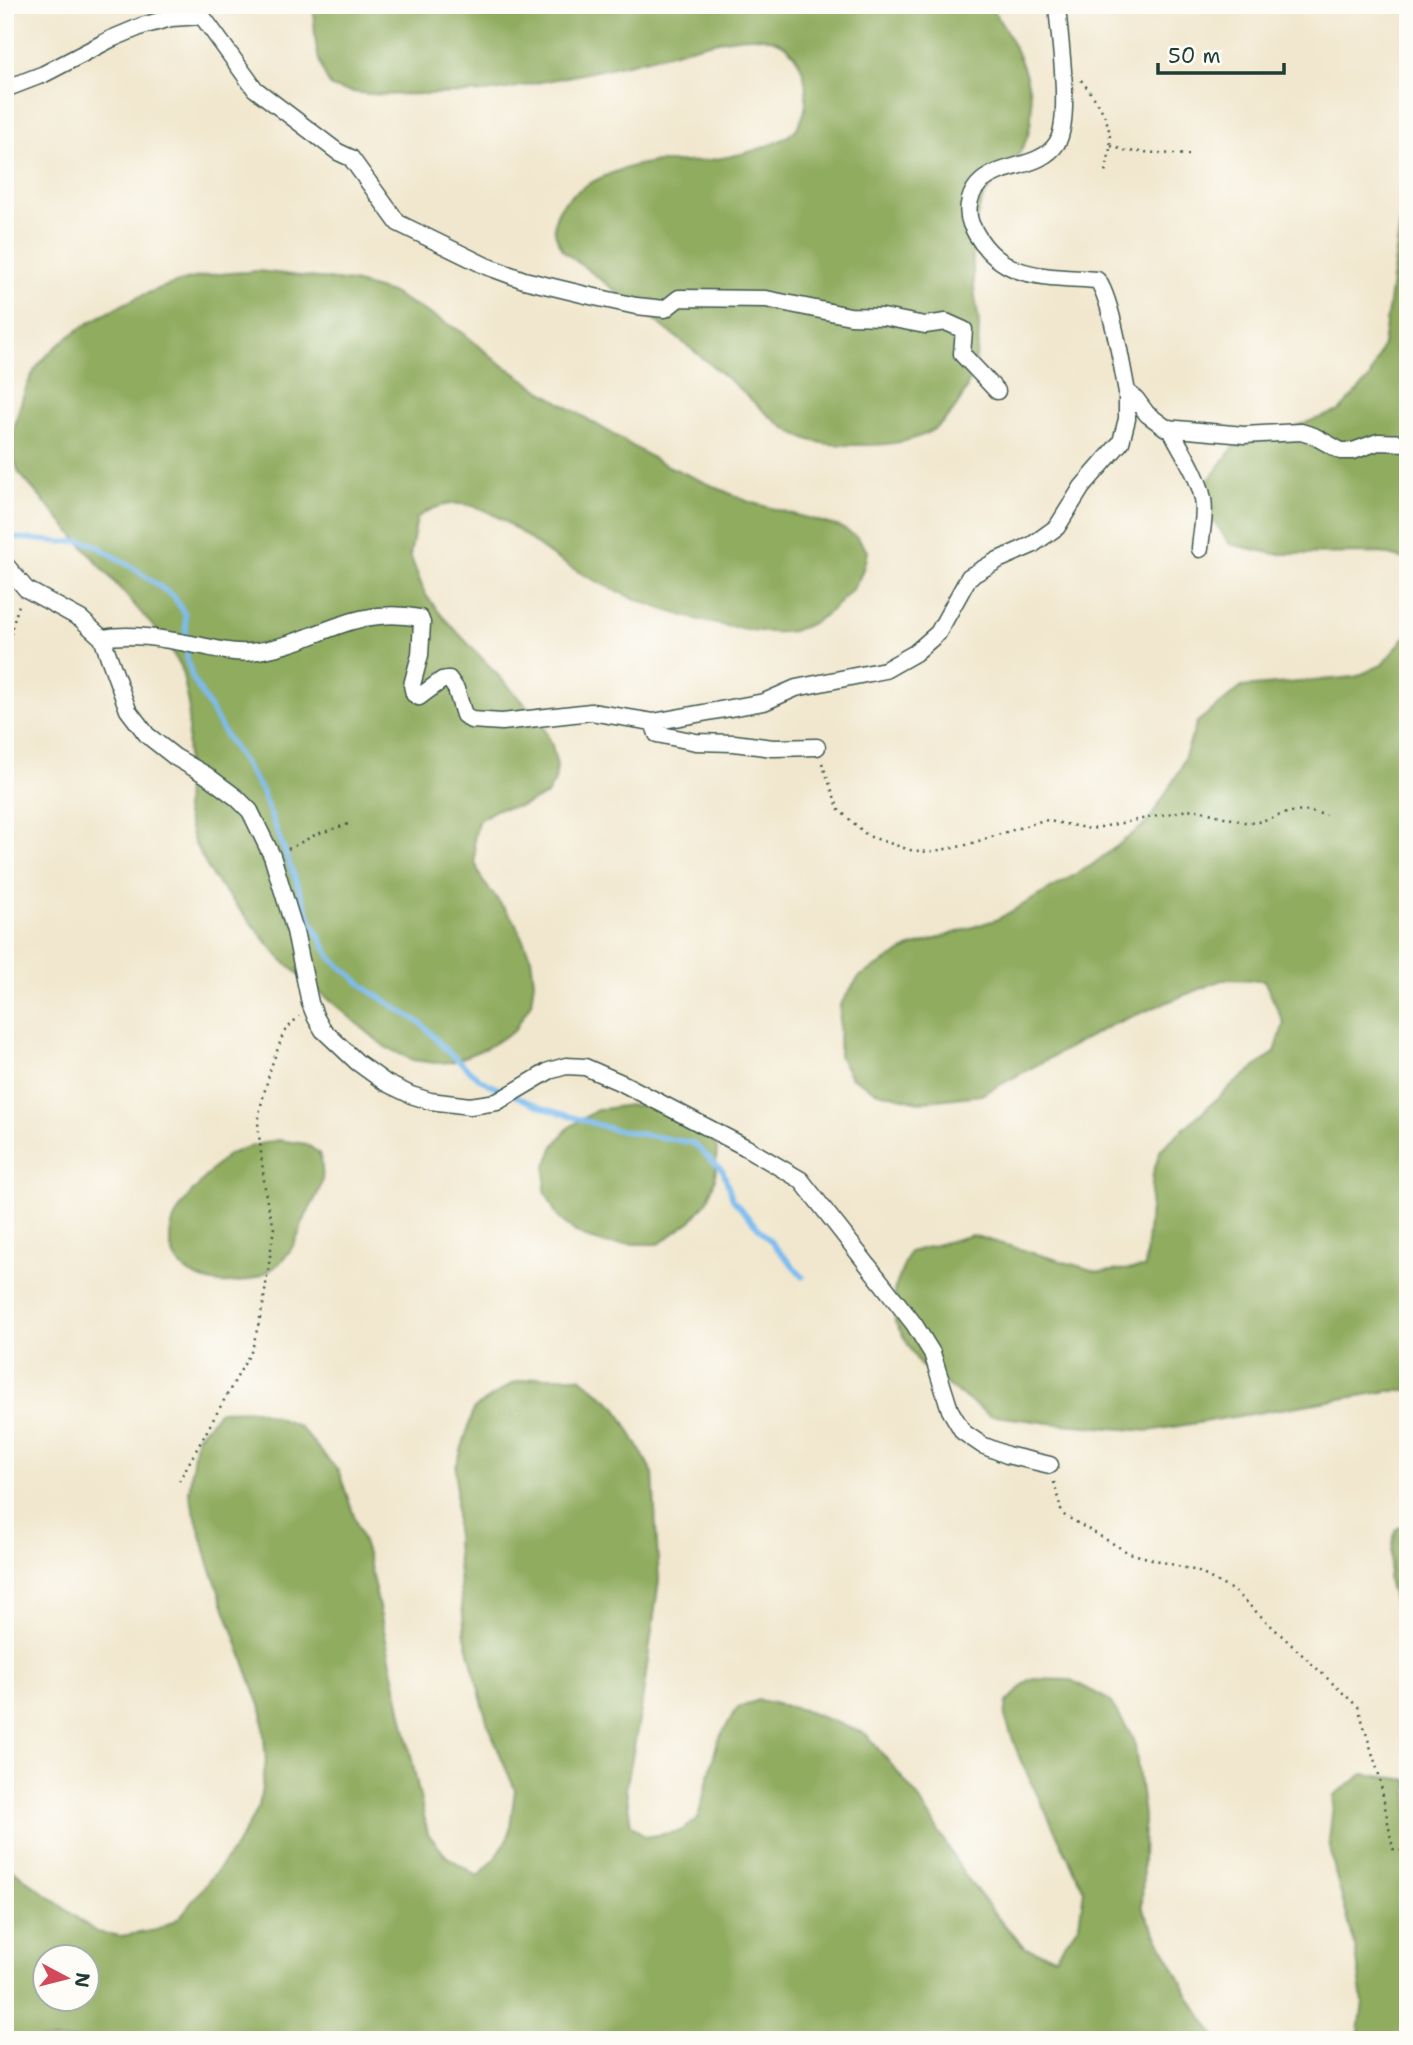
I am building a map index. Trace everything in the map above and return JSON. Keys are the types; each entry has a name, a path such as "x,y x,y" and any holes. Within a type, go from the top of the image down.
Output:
{"street":[{"path":"102,638 133,636 248,653 312,635 353,619 387,614 420,618 420,654 412,685 416,696 419,697 442,680 449,679 456,690 464,715 471,720 502,722 591,712 653,722 764,702 796,688 885,670 915,653 938,633 969,577 1032,545 1057,527 1082,487 1121,442 1127,419 1127,392 1102,286 1097,280 1037,275 1015,271 1001,264 979,241 968,216 969,203 975,188 985,179 1037,160 1057,142 1063,116 1057,5"},
{"path":"5,89 44,74 111,38 142,26 171,18 202,16 255,89 338,152 351,158 398,223 475,260 524,280 636,306 665,309 679,298 766,299 850,316 883,317 925,325 947,322 964,330 962,354 997,391"},
{"path":"1127,392 1157,423 1170,428 1244,435 1301,432 1314,436 1341,452 1353,451 1378,442 1408,443"},
{"path":"1170,428 1199,486 1203,500 1200,549"},
{"path":"5,564 26,589 81,619 102,638 128,710 138,725 175,757 206,775 250,811 272,856 295,931 310,1003 323,1030 339,1046 386,1083 411,1096 470,1106 497,1102 549,1071 566,1066 585,1068 624,1084 734,1141 801,1180 915,1324 932,1353 950,1410 963,1432 995,1450 1050,1465"},
{"path":"653,722 657,734 696,742 773,748 817,747"}],"path":[{"path":"1062,66 1080,78 1105,114 1111,154 1104,175"},
{"path":"1111,146 1126,151 1190,156"},
{"path":"5,676 12,627 26,589"},
{"path":"817,747 839,810 868,836 910,850 928,852 963,846 1044,820 1091,830 1193,809 1244,822 1258,822 1290,812 1307,811 1326,815"},
{"path":"295,845 317,834 352,823"},
{"path":"179,1481 252,1350 263,1306 275,1227 267,1198 262,1162 258,1126 260,1110 271,1067 284,1032 310,1003"},
{"path":"1050,1465 1062,1514 1129,1553 1197,1571 1234,1591 1358,1707 1379,1775 1393,1849 1408,1852"}],"green space":[{"path":"314,5 989,5 1019,57 1026,76 1031,115 1028,134 1020,152 989,188 980,205 973,256 979,323 978,342 966,389 957,405 935,428 907,440 875,445 844,445 805,438 782,426 683,342 563,251 559,244 555,232 556,218 563,205 588,184 604,176 649,163 698,161 741,154 770,145 792,133 804,113 806,87 799,62 783,44 762,38 726,39 603,70 490,91 398,95 364,93 331,87 316,48"},
{"path":"1408,168 1408,560 1381,553 1275,554 1230,544 1209,515 1209,480 1233,448 1339,411 1369,379 1383,345"},
{"path":"258,271 352,282 392,293 462,332 497,361 546,394 659,462 749,502 840,527 857,537 867,551 863,570 855,585 829,612 807,626 787,632 771,632 700,620 625,595 579,572 508,523 476,507 445,505 417,518 410,555 425,594 443,617 540,720 552,745 557,766 555,781 547,795 521,806 497,809 478,821 474,839 475,862 482,880 515,922 531,958 534,981 531,1003 514,1031 486,1048 452,1062 413,1060 385,1047 280,958 212,876 194,842 185,811 189,704 181,666 159,633 19,473 13,455 14,432 30,380 41,362 73,334 114,309 158,289 206,276"},
{"path":"1408,633 1408,1391 1388,1391 1149,1431 989,1415 920,1365 895,1322 894,1291 909,1252 972,1235 1099,1272 1145,1268 1153,1173 1161,1149 1230,1087 1275,1052 1284,1023 1264,980 1224,979 1111,1025 981,1095 919,1102 875,1091 851,1077 839,1056 840,1005 859,977 908,948 998,919 1092,865 1148,822 1180,770 1197,722 1242,687 1355,677 1382,665"},
{"path":"629,1105 658,1106 705,1127 717,1148 715,1179 708,1200 691,1221 659,1244 606,1244 590,1239 572,1230 557,1216 545,1190 546,1166 554,1146 568,1128 597,1110"},
{"path":"278,1140 306,1144 319,1153 322,1166 318,1193 284,1258 259,1276 230,1283 203,1280 182,1267 171,1247 174,1220 197,1187 227,1156 245,1148"},
{"path":"539,1377 580,1377 616,1407 653,1473 659,1580 641,1709 626,1789 631,1825 645,1837 681,1831 698,1818 718,1740 738,1707 759,1700 803,1710 866,1734 918,1797 964,1874 999,1919 1025,1948 1055,1957 1079,1924 1084,1890 1020,1759 1005,1717 1007,1702 1030,1679 1071,1680 1109,1700 1134,1739 1144,1816 1142,1907 1191,2000 1218,2040 5,2040 5,1864 96,1932 121,1936 157,1930 179,1918 234,1849 259,1807 266,1762 262,1711 210,1567 189,1493 196,1438 220,1411 256,1410 299,1426 339,1472 368,1557 428,1834 446,1856 478,1876 496,1858 509,1835 515,1790 488,1725 465,1636 456,1543 456,1467 474,1409 513,1383"},
{"path":"1408,1522 1408,1614 1395,1606 1388,1579 1395,1530"},
{"path":"1363,1774 1408,1780 1408,2040 1358,2040 1363,2002 1355,1946 1329,1841 1334,1796"}],"waterway":[{"path":"5,378 5,407"},
{"path":"5,533 18,538 82,541 95,545 174,597 185,614 187,658 192,677 261,790 312,923 331,958 370,991 422,1024 447,1051 481,1080 506,1092"},
{"path":"515,1096 543,1108 612,1129 693,1143 723,1171 733,1200 803,1277"}]}
